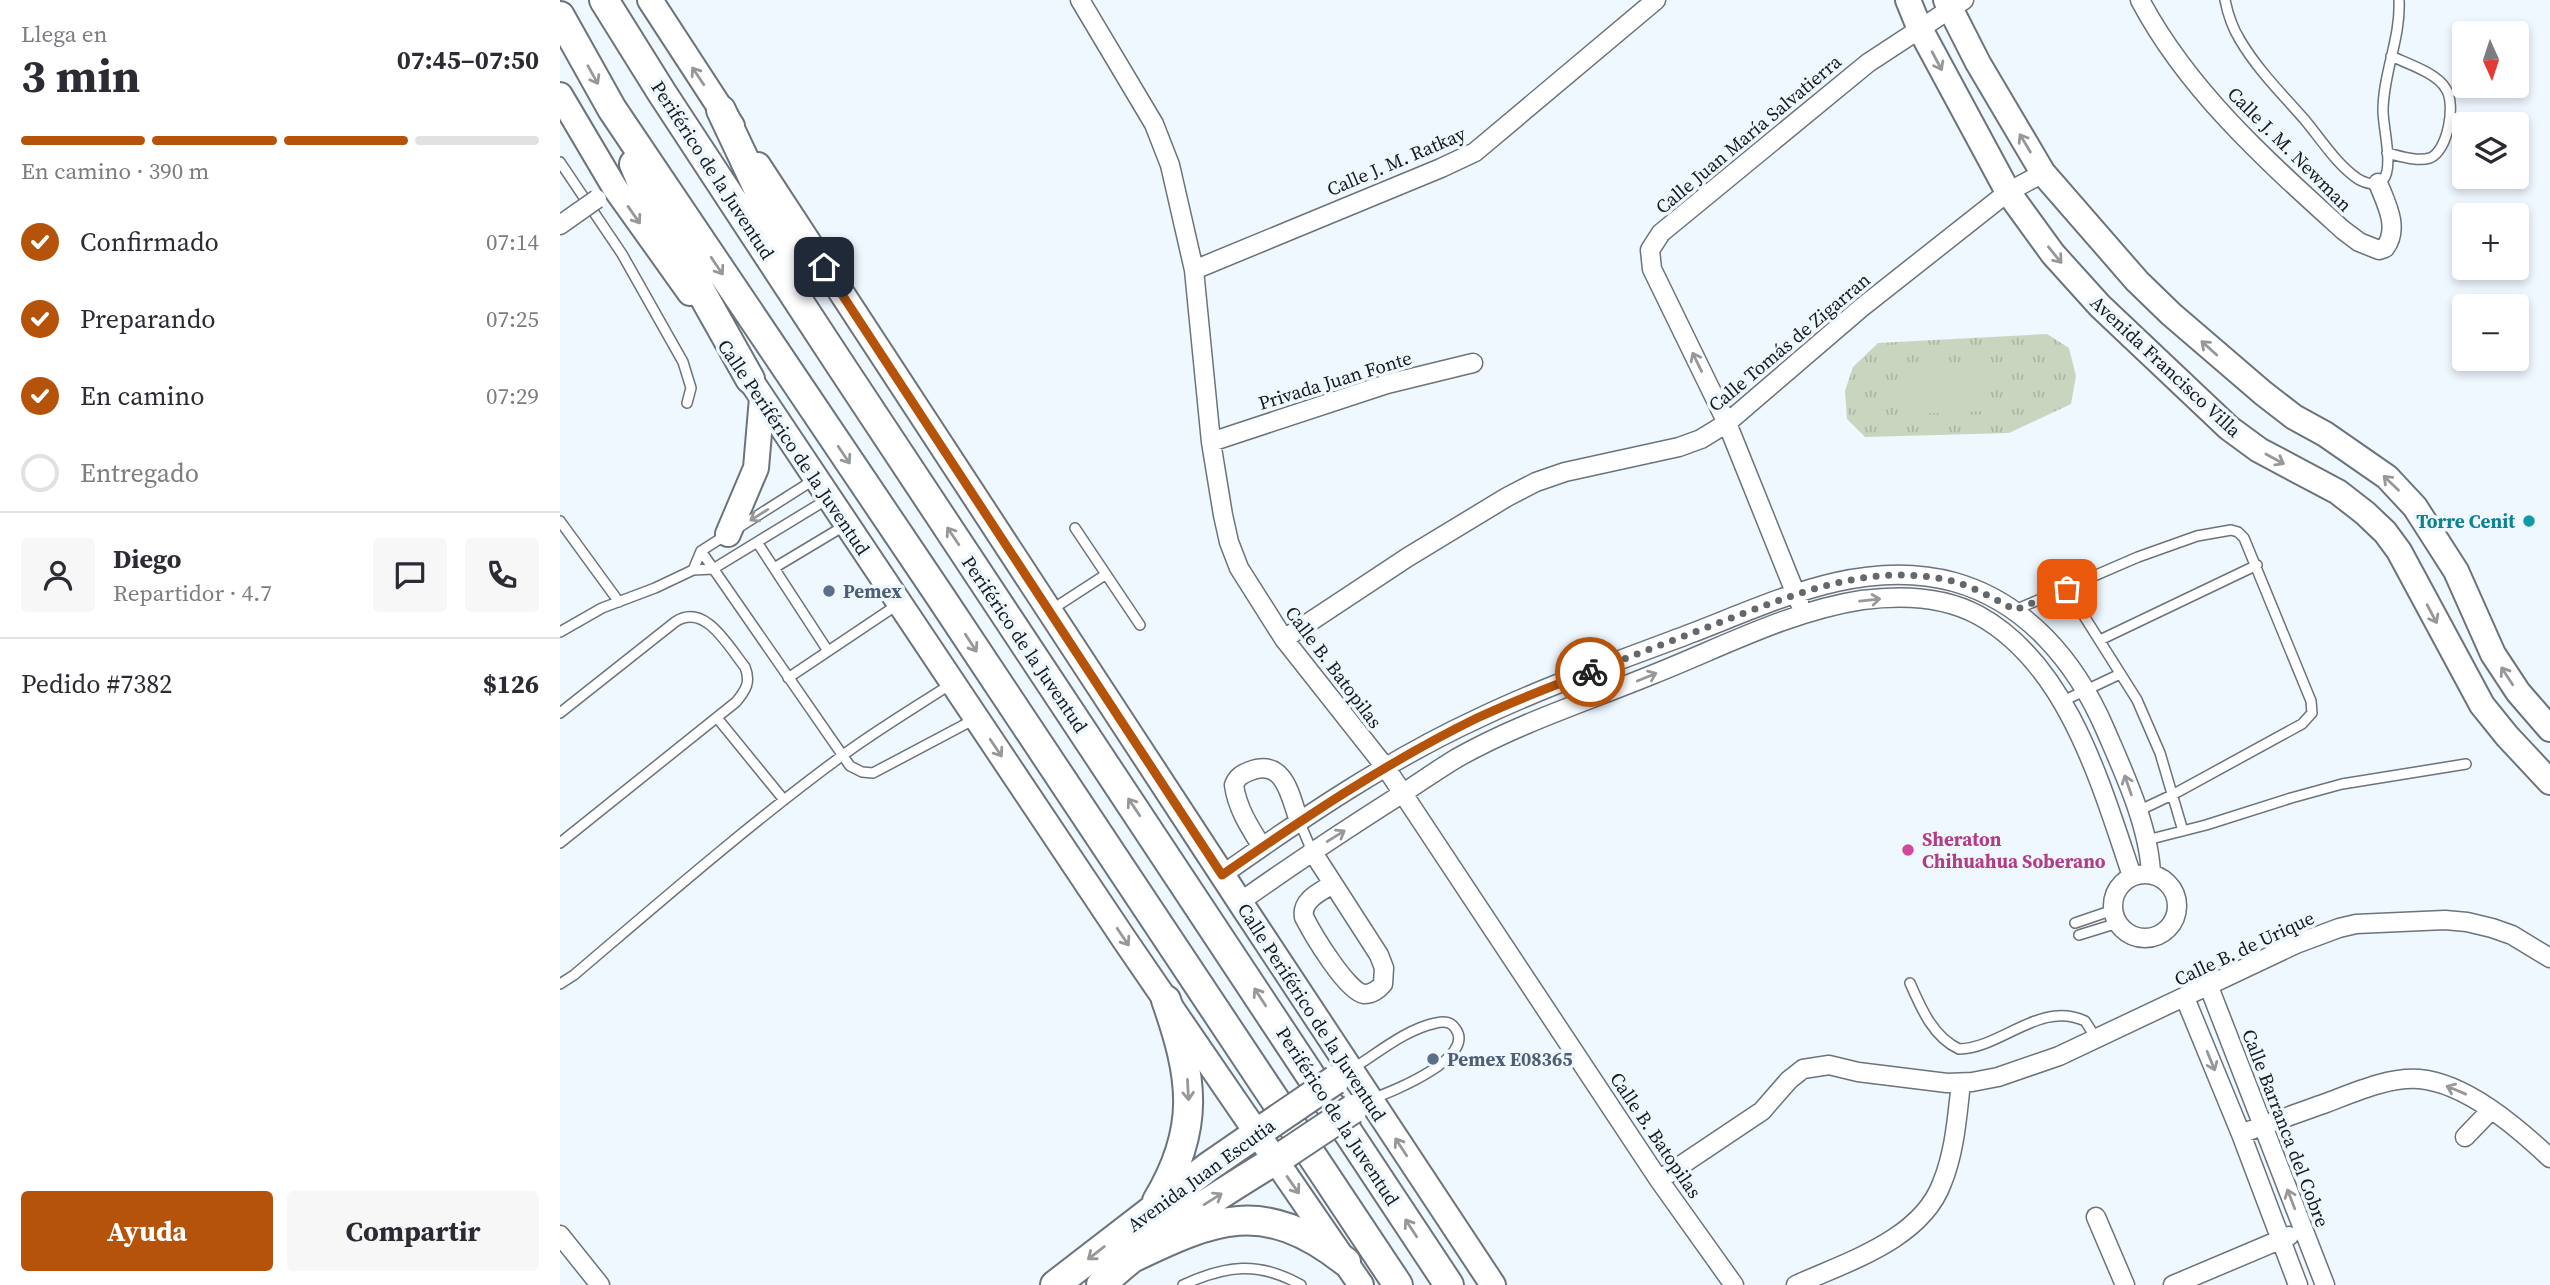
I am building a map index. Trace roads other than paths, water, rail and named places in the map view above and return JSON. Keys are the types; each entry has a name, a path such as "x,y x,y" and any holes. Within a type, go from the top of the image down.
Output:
{"main road":[{"name":"Periférico de la Juventud","path":"604,0 841,366 1449,1285"},
{"name":"Calle Periférico de la Juventud","path":"649,0 1240,902 1361,1104 1493,1285"},
{"name":"Avenida Francisco Villa","path":"1908,0 1919,27 2008,192 2053,254 2100,306 2229,428 2259,450 2338,492 2385,532 2399,551 2482,705 2513,744 2550,782"},
{"path":"1953,3 1984,74 2043,173 2137,281 2171,314 2294,417 2325,434 2387,477 2415,506 2456,571 2493,654 2518,692 2550,729"},
{"path":"560,16 612,109 1398,1285"},
{"name":"Calle Periférico de la Juventud","path":"560,95 606,194 756,388 1166,1000 1263,1129 1353,1274"},
{"path":"612,109 649,199 756,388 755,468 728,534"},
{"path":"721,110 841,366"},
{"path":"1152,1210 1178,1162 1188,1111 1184,1058 1166,1000"},
{"name":"Avenida Juan Escutia","path":"1055,1285 1152,1210 1342,1075"},
{"name":"Avenida Juan Escutia","path":"1101,1285 1128,1260 1194,1211 1361,1104"},
{"path":"1128,1260 1188,1231 1210,1225 1250,1221 1278,1224 1301,1232 1321,1243 1353,1274"}],"street":[{"name":"Calle B. Batopilas","path":"1080,0 1154,124 1170,165 1194,270 1211,442 1223,515 1234,555 1248,583 1284,639 1386,768 1659,1181 1734,1285"},
{"name":"Calle J. M. Ratkay","path":"1194,270 1475,152 1656,0"},
{"name":"Calle J. M. Newman","path":"2140,0 2183,66 2240,133 2343,230 2359,243 2379,250 2385,248 2392,234 2391,219 2378,183"},
{"name":"Calle Juan María Salvatierra","path":"1804,613 1727,423 1652,269 1650,250 1661,233 1868,63 1953,3"},
{"name":"Calle Tomás de Zigarran","path":"1284,639 1408,557 1536,482 1565,472 1679,447 1701,439 1727,423 1861,308 2008,192 2043,173"},
{"path":"560,225 606,194"},
{"name":"Privada Juan Fonte","path":"1211,442 1387,384 1473,363"},
{"path":"1222,875 1299,821 1386,768 1475,719 1526,696 1796,594 1837,581 1893,575 1930,578 1974,589 2015,610 2045,636 2086,689 2126,779 2147,840 2151,874"},
{"path":"1927,598 1930,578"},
{"path":"1240,902 1312,851 1459,757 1537,720 1804,613 1864,600 1927,598 1952,603 1997,627 2032,659 2048,678 2063,701 2110,811 2132,876"},
{"path":"1526,696 1537,720"},
{"path":"1262,847 1237,798 1234,785 1242,775 1261,767 1276,771 1287,789 1299,821"},
{"path":"1312,851 1379,955 1384,968 1383,984 1371,993 1364,994 1351,986 1328,957 1304,917 1307,902 1333,884"},
{"path":"2151,874 2167,882 2173,889 2178,907 2172,924 2166,930 2149,937 2131,934 2116,916 2118,888 2132,876 2151,874"},
{"name":"Calle B. de Urique","path":"1659,1181 1762,1111 1789,1080 1803,1069 1829,1065 1858,1072 1961,1083 1998,1076 2059,1056 2296,944 2356,924 2445,920 2467,922 2512,935 2550,958"},
{"name":"Calle Barranca del Cobre","path":"2209,987 2325,1285"},
{"path":"2185,998 2298,1285"},
{"path":"2241,1135 2363,1089 2400,1079 2419,1079 2465,1093 2491,1110 2550,1158"},
{"path":"1796,1285 1880,1246 1906,1230 1927,1209 1942,1185 1954,1142 1961,1083"},
{"path":"2465,1137 2491,1110"},
{"path":"2096,1217 2125,1285"},
{"path":"2174,1285 2303,1230"},
{"path":"560,1235 600,1285"}],"lane":[{"path":"2225,0 2229,20 2255,60 2341,164 2361,180 2378,183 2387,173 2383,110 2385,82 2398,23 2399,0"},
{"path":"2387,153 2422,159 2436,155 2444,142 2450,117 2449,95 2445,87 2427,74 2391,56"},
{"path":"560,162 622,254 683,362 691,388 687,403"},
{"path":"693,570 701,551 728,534 823,488"},
{"path":"560,632 602,608 693,570 713,569 757,542 823,488"},
{"path":"560,521 619,602"},
{"path":"774,568 847,524"},
{"path":"1075,528 1140,625"},
{"path":"2015,610 2138,557 2197,536 2218,531 2238,532 2250,548 2311,701 2312,713 2307,721 2136,812"},
{"path":"757,542 828,651"},
{"path":"701,551 850,766 862,772 873,773 976,718"},
{"path":"2099,640 2257,565"},
{"path":"1050,611 1105,575"},
{"path":"2067,589 2137,700 2174,794 2183,831"},
{"path":"788,678 899,603"},
{"path":"560,713 683,616 692,615 703,619 745,667 748,675 746,690 718,719 560,843"},
{"path":"2063,701 2120,674"},
{"path":"560,984 842,755 952,683"},
{"path":"718,719 784,800"},
{"path":"2147,840 2342,784 2466,764"},
{"path":"1299,821 1312,851"},
{"path":"2075,923 2116,916"},
{"path":"2079,935 2116,916"},
{"path":"1910,983 1933,1028 1942,1038 1959,1049 1980,1046 2027,1024 2064,1015 2085,1021 2096,1038"},
{"path":"1342,1075 1423,1027 1446,1022 1453,1024 1457,1030 1460,1044 1452,1054 1404,1086 1361,1104"},
{"path":"1183,1285 1236,1267 1266,1271 1287,1277 1301,1285"}],"place":[{"name":"Torre Cenit","path":"2529,521"},
{"name":"Pemex","path":"829,591"},
{"name":"Sheraton Chihuahua Soberano","path":"1908,850"},
{"name":"Pemex E08365","path":"1433,1059"}]}
